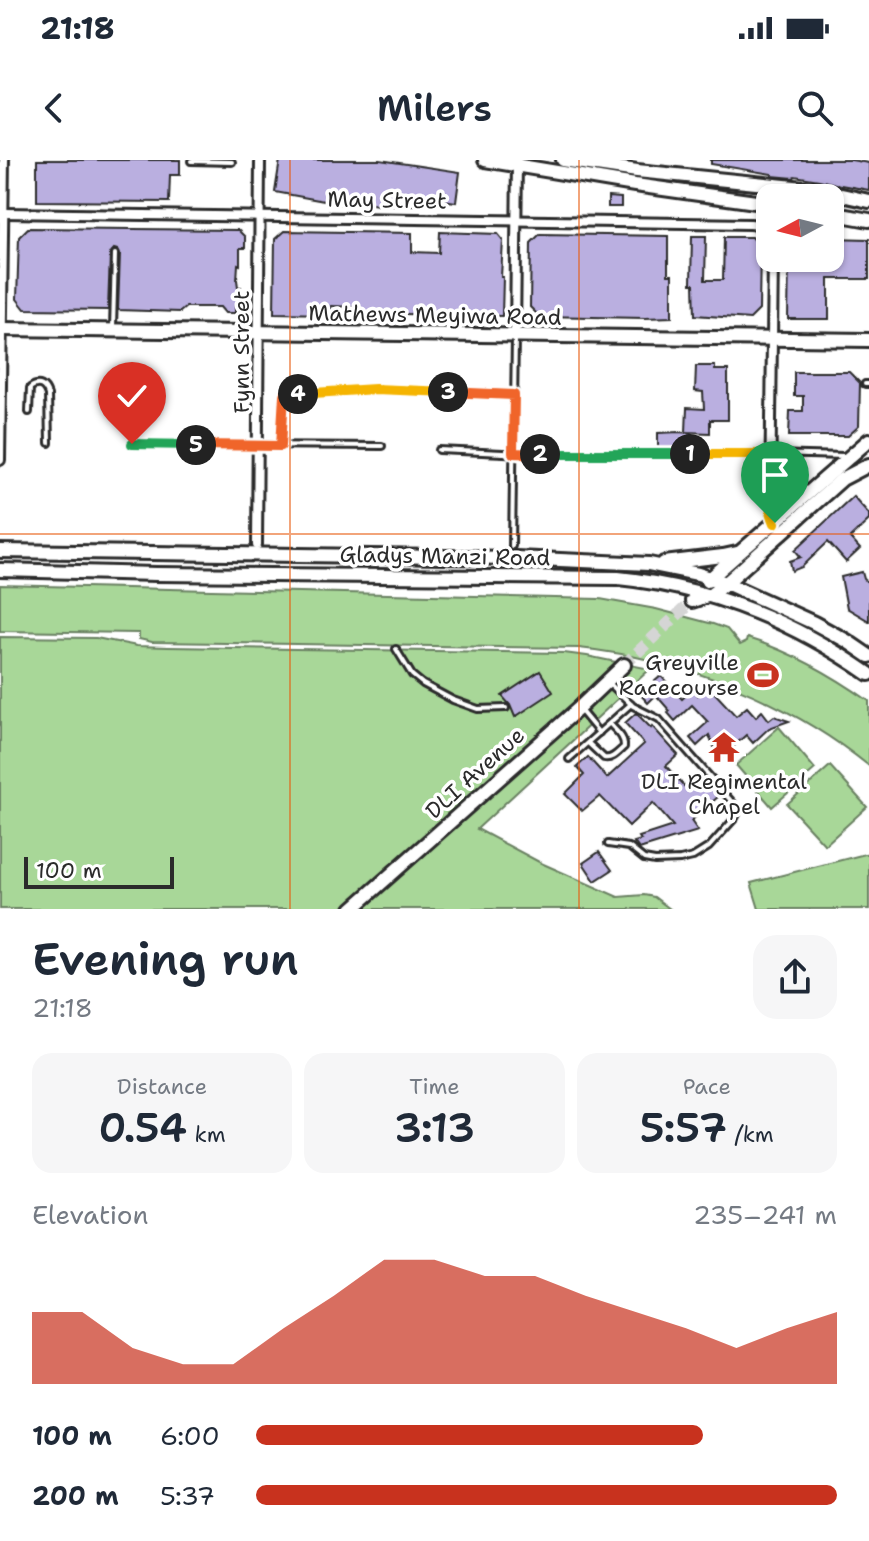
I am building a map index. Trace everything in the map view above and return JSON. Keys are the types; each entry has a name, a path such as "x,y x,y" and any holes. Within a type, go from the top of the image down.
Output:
{"main road":[{"path":"485,160 563,164 635,185 756,202"},
{"path":"593,171 637,171 756,187"},
{"path":"635,185 637,171"},
{"path":"844,198 869,201"},
{"path":"844,216 869,220"},
{"name":"Mathews Meyiwa Road","path":"1,329 869,340"},
{"path":"692,599 710,578 869,440"},
{"path":"692,599 710,595 726,583 842,479 869,465"},
{"path":"255,575 256,550"},
{"name":"Gladys Manzi Road","path":"0,551 514,552 649,564 726,583 814,623 869,656"},
{"path":"649,564 712,558 741,551"},
{"path":"514,552 516,577"},
{"name":"Gladys Manzi Road","path":"0,570 618,578 647,581 692,599"},
{"path":"710,595 811,637 869,674"},
{"name":"DLI Avenue","path":"352,909 624,665"}],"street":[{"path":"0,460 4,160"},
{"name":"Fynn Street","path":"256,550 260,160"},
{"path":"515,336 517,162"},
{"name":"May Street","path":"4,213 756,224"},
{"path":"773,272 770,501 775,523"}],"lane":[{"path":"191,161 232,162"},
{"path":"113,331 115,254"},
{"path":"514,552 515,336"},
{"path":"29,412 30,388 42,385 48,395 49,443"},
{"path":"281,446 284,395 375,389 514,395"},
{"path":"132,444 382,446"},
{"path":"439,450 850,456"},
{"path":"396,649 412,675 453,700 478,709 506,708"},
{"path":"607,681 631,704 659,719 733,803 737,814 709,847 693,857 655,861 644,859 629,847 608,844"},
{"path":"569,759 631,704"},
{"path":"578,709 599,733"},
{"path":"588,743 607,759 624,747 623,738 610,724"}],"green space":[{"name":"Greyville Racecourse","path":"0,585 600,599 656,609 727,629 740,645 747,638 779,650 825,673 869,701 869,766 838,742 769,703 733,686 657,662 579,648 152,642 139,639 139,633 0,631"},
{"path":"0,637 96,638 137,646 168,647 564,653 650,669 477,829 541,863 618,897 654,897 670,909 0,909"},
{"path":"779,727 815,769 772,807 736,765"},
{"path":"830,766 867,807 825,845 787,804"},
{"path":"869,853 869,909 759,909 751,883"}],"building":[{"path":"37,160 180,160 180,175 170,175 169,202 37,201"},
{"path":"280,160 380,160 460,172 456,202 435,199 434,205 378,205 347,200 346,205 275,192"},
{"path":"711,160 851,160 869,163 869,190 795,176 772,176 711,164"},
{"path":"608,197 621,198 621,207 608,207"},
{"path":"28,228 238,230 245,237 245,248 240,248 237,280 238,287 241,287 241,305 235,305 235,313 225,313 220,307 186,307 180,312 118,310 120,254 114,249 110,254 108,310 25,309 17,299 19,237"},
{"path":"284,231 412,233 412,252 439,253 440,232 498,234 503,240 502,316 354,313 354,307 331,306 331,314 274,313 275,239"},
{"path":"540,234 668,236 672,317 539,316 530,307 531,243"},
{"path":"692,236 706,236 705,280 723,280 724,237 752,237 756,242 759,310 750,319 695,315 694,284 691,284"},
{"path":"844,238 869,239 869,279 829,279 829,319 788,319 789,272 844,272"},
{"path":"696,366 728,370 728,420 710,420 710,433 686,432 687,408 704,409 703,392 695,391"},
{"path":"794,372 849,372 860,383 859,426 848,436 789,436 790,411 803,411 803,396 794,396"},
{"path":"658,433 691,433 691,449 658,448"},
{"path":"853,496 869,514 869,520 850,538 860,549 846,562 828,542 802,567 792,571 790,561 801,557 795,550"},
{"path":"862,572 869,583 869,621 847,608 841,577"},
{"path":"540,671 553,692 515,717 502,696"},
{"path":"661,676 682,699 693,689 698,695 706,687 736,716 747,707 756,717 762,711 769,720 774,716 789,721 769,728 753,743 746,735 722,757 709,735 697,746 690,738 708,722 692,705 675,721 656,695 648,703 640,694"},
{"path":"636,713 678,755 666,766 684,786 696,775 701,776 719,796 691,821 698,831 639,849 634,842 641,840 639,837 673,826 653,803 629,826 600,796 582,811 565,794 584,775 577,767 588,757 607,778 644,744 625,723"},
{"path":"599,852 612,870 595,881 583,863"}],"tunnel":[{"path":"624,665 688,605"}],"place":[{"name":"Greyville Racecourse","path":"763,675"},
{"name":"DLI Regimental Chapel","path":"724,747"}],"route":[{"path":"132,444 281,446 284,395 375,389 514,395 513,453 771,454 770,501 775,523"}]}
